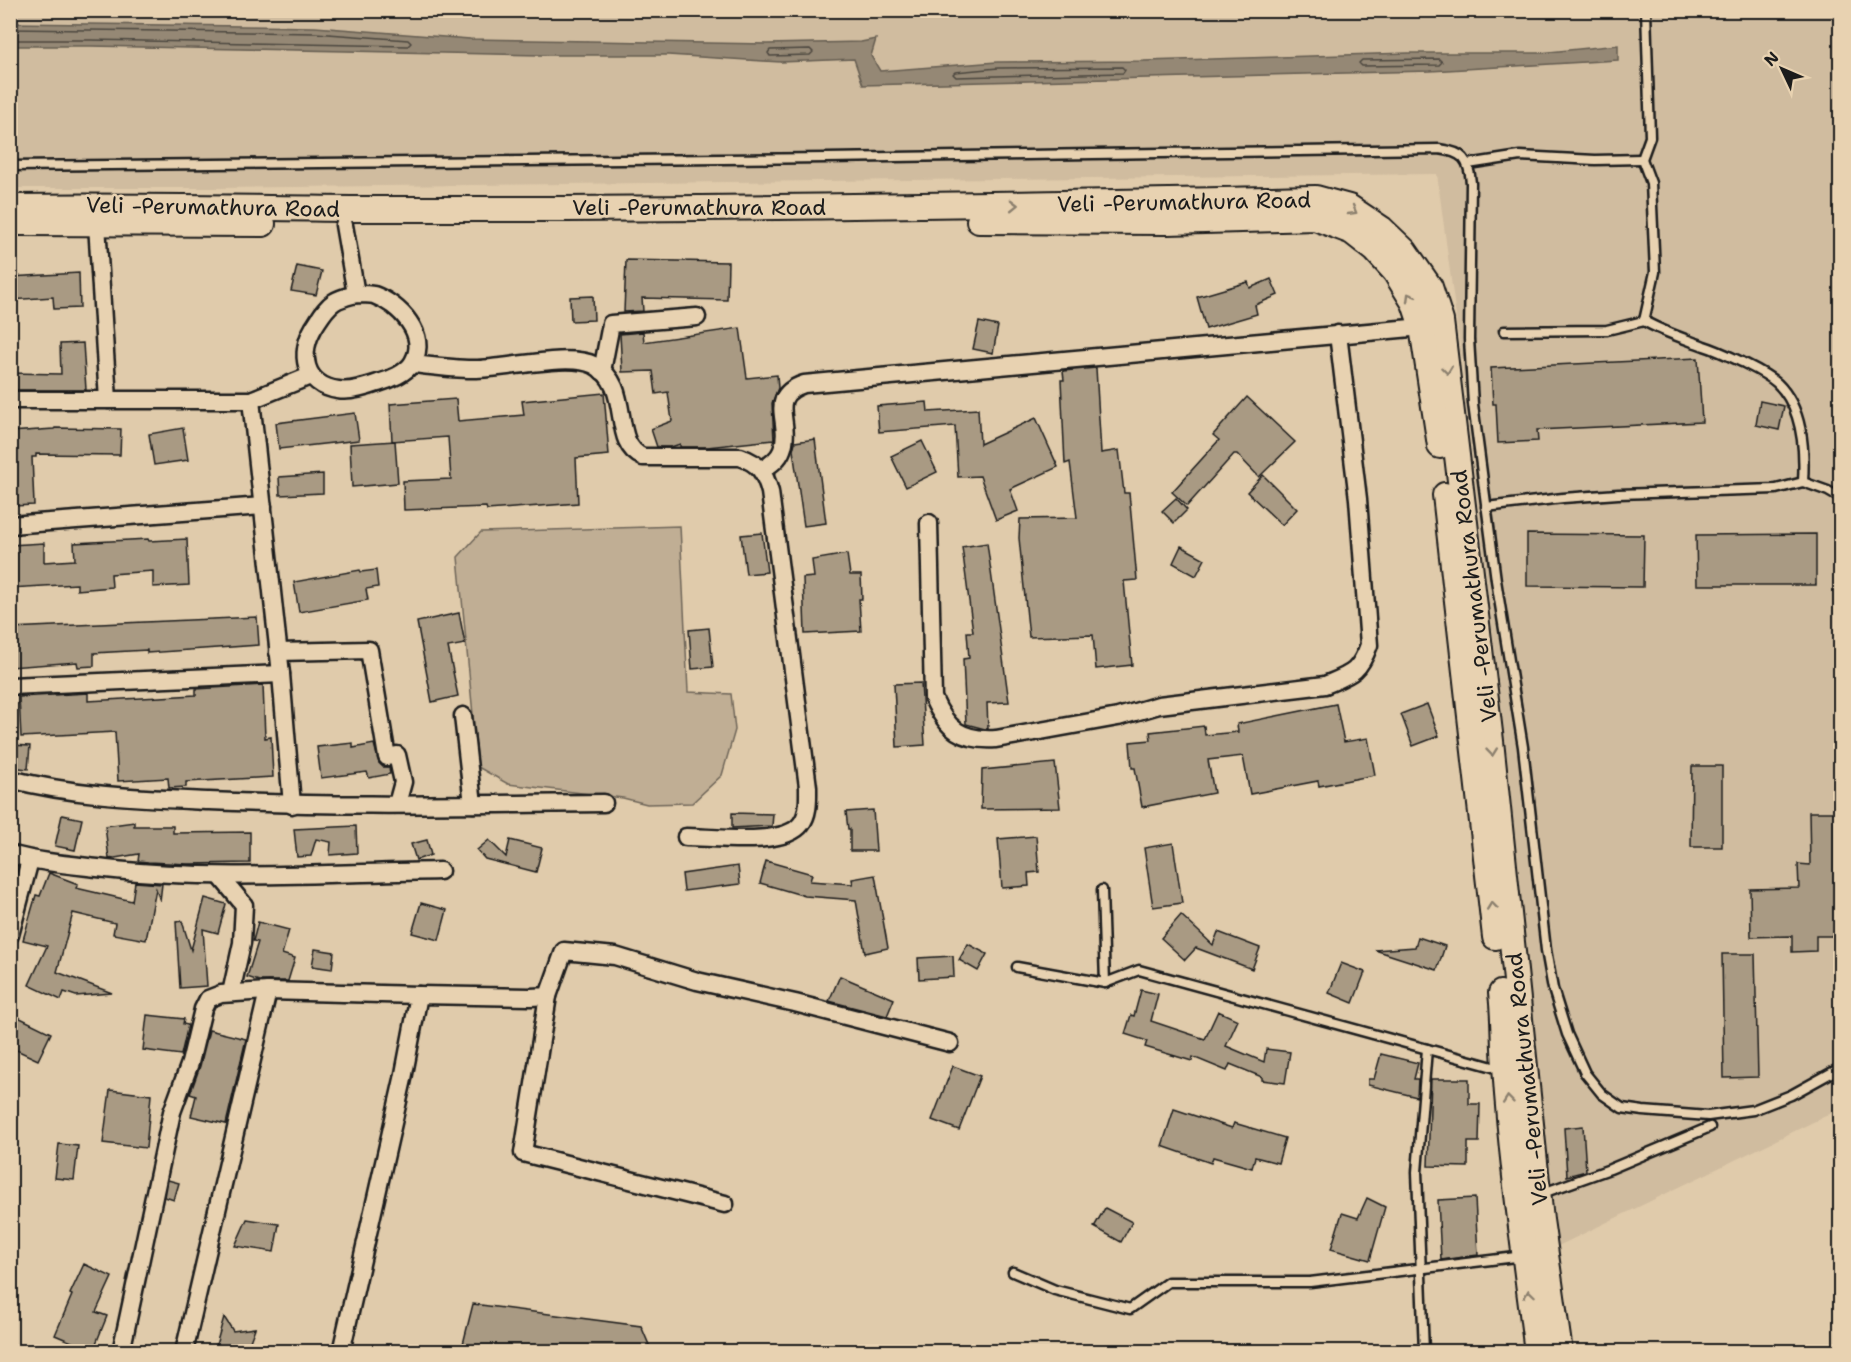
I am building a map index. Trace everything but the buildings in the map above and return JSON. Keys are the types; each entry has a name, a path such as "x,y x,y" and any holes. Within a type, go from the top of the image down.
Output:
{"main road":[{"name":"Veli -Perumathura Road","path":"10,207 133,205 363,209 966,206 1316,198 1349,207 1382,229 1405,251 1430,287 1441,321 1491,741 1539,1195 1560,1352"},
{"path":"10,222 344,225 768,221 1167,222 1315,218 1352,232 1375,250 1395,272 1414,303 1422,327 1438,434 1504,1015 1505,1070 1537,1352"}],"street":[{"path":"97,224 108,400"},
{"path":"344,225 356,294"},
{"path":"356,294 373,295 406,317 416,335 417,350 413,364 392,379 339,391 323,385 310,376 304,357 309,337 322,314 334,302 356,294"},
{"path":"602,371 611,324 697,317"},
{"path":"763,464 783,449 782,405 785,394 804,384 1422,327"},
{"path":"928,523 933,698 942,719 958,733 979,740 996,739 1118,717 1160,705 1324,685 1347,676 1362,663 1369,645 1358,499 1338,334"},
{"path":"413,364 473,369 579,361 593,365 602,371 617,393 627,445 633,453 643,457 740,457 763,464"},
{"path":"10,400 251,400 310,376"},
{"path":"251,400 281,674 292,805"},
{"path":"686,837 778,837 801,825 806,816 808,787 770,492 763,464"},
{"path":"10,525 263,506"},
{"path":"278,652 369,651 387,757 397,755 403,782 397,804"},
{"path":"10,686 281,674"},
{"path":"463,716 473,804"},
{"path":"10,779 36,786 103,796 292,805 604,803"},
{"path":"10,854 30,860 152,874 220,876 440,871"},
{"path":"10,935 30,860"},
{"path":"220,876 244,905 242,943 231,993"},
{"path":"724,1204 523,1153 548,996 564,951 615,956 697,981 795,1003 950,1043"},
{"path":"184,1352 268,991"},
{"path":"121,1352 172,1112 190,1063 203,1009 208,999 231,993 268,991 548,996"},
{"path":"341,1352 403,1079 419,995"}],"lane":[{"path":"1644,321 1655,272 1651,183 1642,159 1650,138 1646,10"},
{"path":"10,166 827,159 1439,149 1457,153 1468,164 1471,183 1470,372 1486,507 1522,747 1539,894 1553,989 1566,1034 1585,1073 1602,1094 1622,1108 1708,1116 1753,1110 1791,1095 1840,1068"},
{"path":"1468,164 1520,156 1595,160 1642,159"},
{"path":"1504,331 1607,330 1644,321 1663,332 1717,351 1761,372 1778,384 1791,401 1800,427 1804,457 1803,482"},
{"path":"1486,507 1618,494 1776,489 1803,482 1834,493 1840,498"},
{"path":"1102,890 1105,983"},
{"path":"1017,967 1105,983 1139,970 1505,1070"},
{"path":"1424,1352 1417,1172 1427,1049"},
{"path":"1539,1195 1610,1169 1710,1127"},
{"path":"1013,1272 1054,1290 1130,1309 1168,1282 1310,1282 1525,1256"}],"shaded area":[{"path":"10,11 1840,11 1840,1109 1556,1247 1527,981 1502,714 1462,362 1437,174 212,188 11,188"},
{"path":"680,526 688,692 731,694 735,730 722,775 692,803 647,804 623,798 508,784 478,767 458,557 481,532"}],"water":[{"path":"11,23 315,27 470,39 767,44 861,42 876,39 871,56 880,71 997,62 1144,61 1408,53 1539,53 1618,45 1618,60 1430,71 863,85 854,59 781,62 668,55 11,46"}]}
